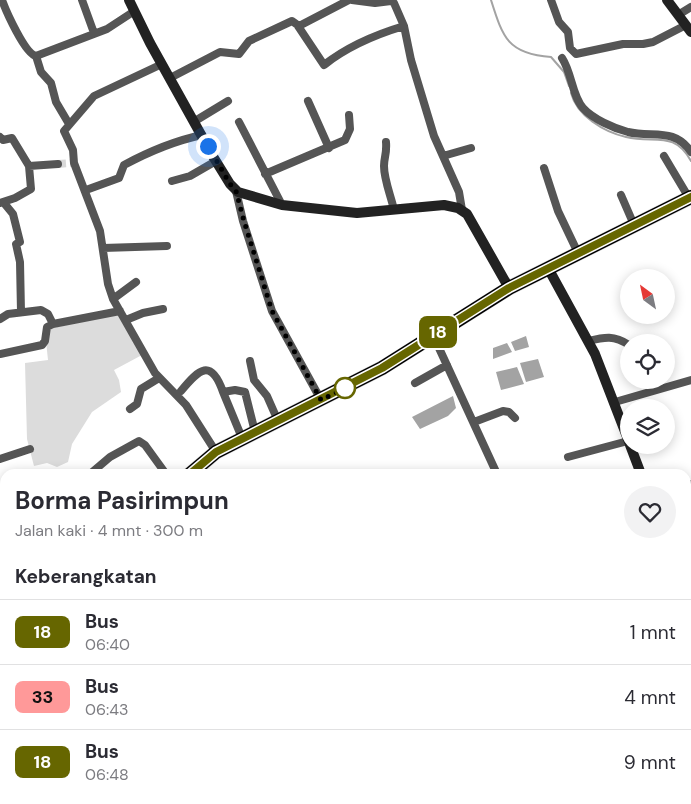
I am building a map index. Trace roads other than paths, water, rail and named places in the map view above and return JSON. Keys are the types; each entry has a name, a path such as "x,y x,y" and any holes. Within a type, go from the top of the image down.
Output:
{"highway":[{"path":"197,469 216,452 382,368 509,288 690,198"}],"street":[{"path":"2,0 11,22 30,54 36,56 115,24 133,12"},
{"path":"82,0 94,33"},
{"path":"129,0 133,12 216,161 236,191 272,311 321,400"},
{"path":"298,26 351,0 375,3 392,1 404,26 411,60 443,156 459,192 462,210"},
{"path":"552,0 559,22 568,32 570,48 576,54 623,44 653,42 688,28 667,0"},
{"path":"678,15 691,7"},
{"path":"170,78 220,52 239,54 249,41 286,23 293,22 298,26 324,64 357,43 404,26"},
{"path":"36,56 41,72 51,83 56,102 69,124"},
{"path":"562,58 572,78 576,97 584,110 600,120 627,132 666,134 681,140 691,152"},
{"path":"162,64 94,96 64,131 72,150 73,163 86,190 100,231 108,284 113,300 159,378 186,405 216,452"},
{"path":"195,121 228,101"},
{"path":"308,101 329,148"},
{"path":"265,174 345,140 348,135 349,115"},
{"path":"239,122 282,205"},
{"path":"86,190 119,178 124,165 152,150 166,144 202,135"},
{"path":"0,136 3,140 12,138 29,166 31,189 4,205 0,213"},
{"path":"386,142 387,155 384,170 394,210"},
{"path":"443,156 471,148"},
{"path":"664,156 690,198"},
{"path":"172,181 190,176 216,161"},
{"path":"29,166 58,164"},
{"path":"544,168 558,211 578,253"},
{"path":"236,191 282,205 357,213 444,205 462,210 467,214 509,288"},
{"path":"621,196 634,225"},
{"path":"4,205 15,220 20,242 16,244 20,262 21,312"},
{"path":"103,248 167,246"},
{"path":"548,268 588,341 620,416"},
{"path":"113,300 136,282"},
{"path":"126,320 143,312 163,308"},
{"path":"0,319 8,314 45,311 53,324"},
{"path":"0,354 42,345 45,341 47,327 53,324 120,311"},
{"path":"433,335 495,469"},
{"path":"588,341 607,336 620,340"},
{"path":"250,361 254,380 264,391 278,421"},
{"path":"415,383 447,365"},
{"path":"181,391 196,373 206,369 214,373 223,392 249,435"},
{"path":"130,409 137,404 141,389 159,378"},
{"path":"615,402 691,380"},
{"path":"223,392 239,390 245,392 249,435"},
{"path":"474,422 504,411 514,418"},
{"path":"96,469 110,457 139,441 145,445 162,469"},
{"path":"568,457 620,444"},
{"path":"0,459 30,449"},
{"path":"634,454 639,469"}],"waterway":[{"path":"491,0 499,25 509,42 525,52 551,57 564,72 569,86"},
{"path":"571,93 579,109 592,122 618,135 636,139 671,142 685,151 691,161"}],"tunnel":[{"path":"58,164 71,163"}]}
